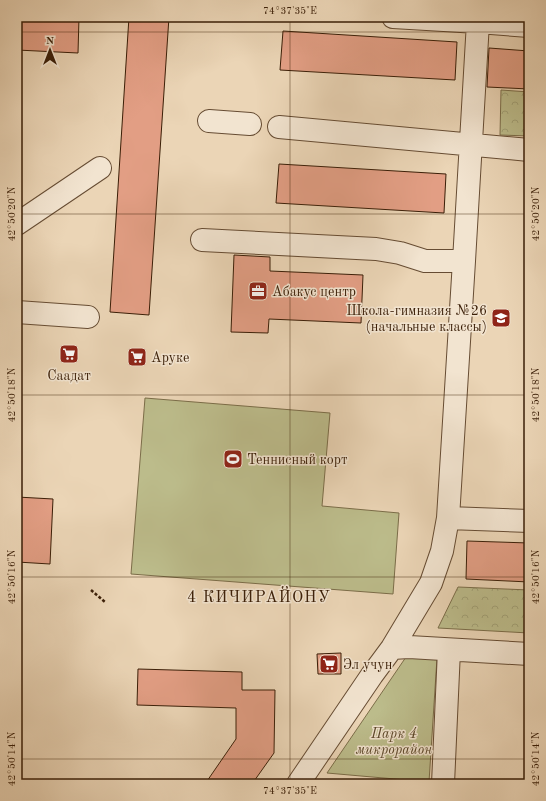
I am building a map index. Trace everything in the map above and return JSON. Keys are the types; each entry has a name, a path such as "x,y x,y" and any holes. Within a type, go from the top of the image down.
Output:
{"street":[{"path":"393,17 480,20 529,26"},
{"path":"298,784 392,648 431,583 442,551 448,518 480,20"},
{"path":"209,120 250,124"},
{"path":"279,127 529,150"},
{"path":"17,224 100,168"},
{"path":"202,240 376,249 400,253 425,262 464,262"},
{"path":"17,312 88,317"},
{"path":"448,518 529,521"},
{"path":"392,648 409,647 529,654"},
{"path":"442,784 450,650"}],"path":[{"path":"91,590 105,602"}],"green space":[{"path":"501,90 529,92 529,136 500,135"},
{"name":"Теннисный корт","path":"145,398 330,413 322,506 399,513 393,594 131,574"},
{"path":"458,587 529,590 529,633 438,628"},
{"name":"Парк 4 микрорайон","path":"406,657 437,658 429,782 327,773"}],"building":[{"path":"17,17 79,17 78,53 17,50"},
{"path":"129,17 169,17 149,315 110,312"},
{"path":"283,31 457,42 455,80 280,70"},
{"path":"489,48 529,51 529,89 487,87"},
{"path":"279,164 446,174 444,213 276,203"},
{"path":"234,255 270,257 270,271 363,275 361,323 269,319 268,333 231,332"},
{"path":"17,497 53,499 50,564 17,562"},
{"path":"467,541 529,543 529,582 466,579"},
{"name":"Эл учун","path":"341,653 341,674 318,674 317,654"},
{"path":"138,669 242,672 242,690 275,690 274,753 252,784 205,784 236,739 236,708 137,705"}],"place":[{"name":"Абакус центр","path":"258,291"},
{"name":"Школа-гимназия №26 (начальные классы)","path":"501,318"},
{"name":"Саадат","path":"69,354"},
{"name":"Аруке","path":"137,357"},
{"name":"Теннисный корт","path":"233,459"},
{"name":"Эл учун","path":"329,664"}],"district":[{"name":"4 КИЧИРАЙОНУ","path":"259,596"}]}
